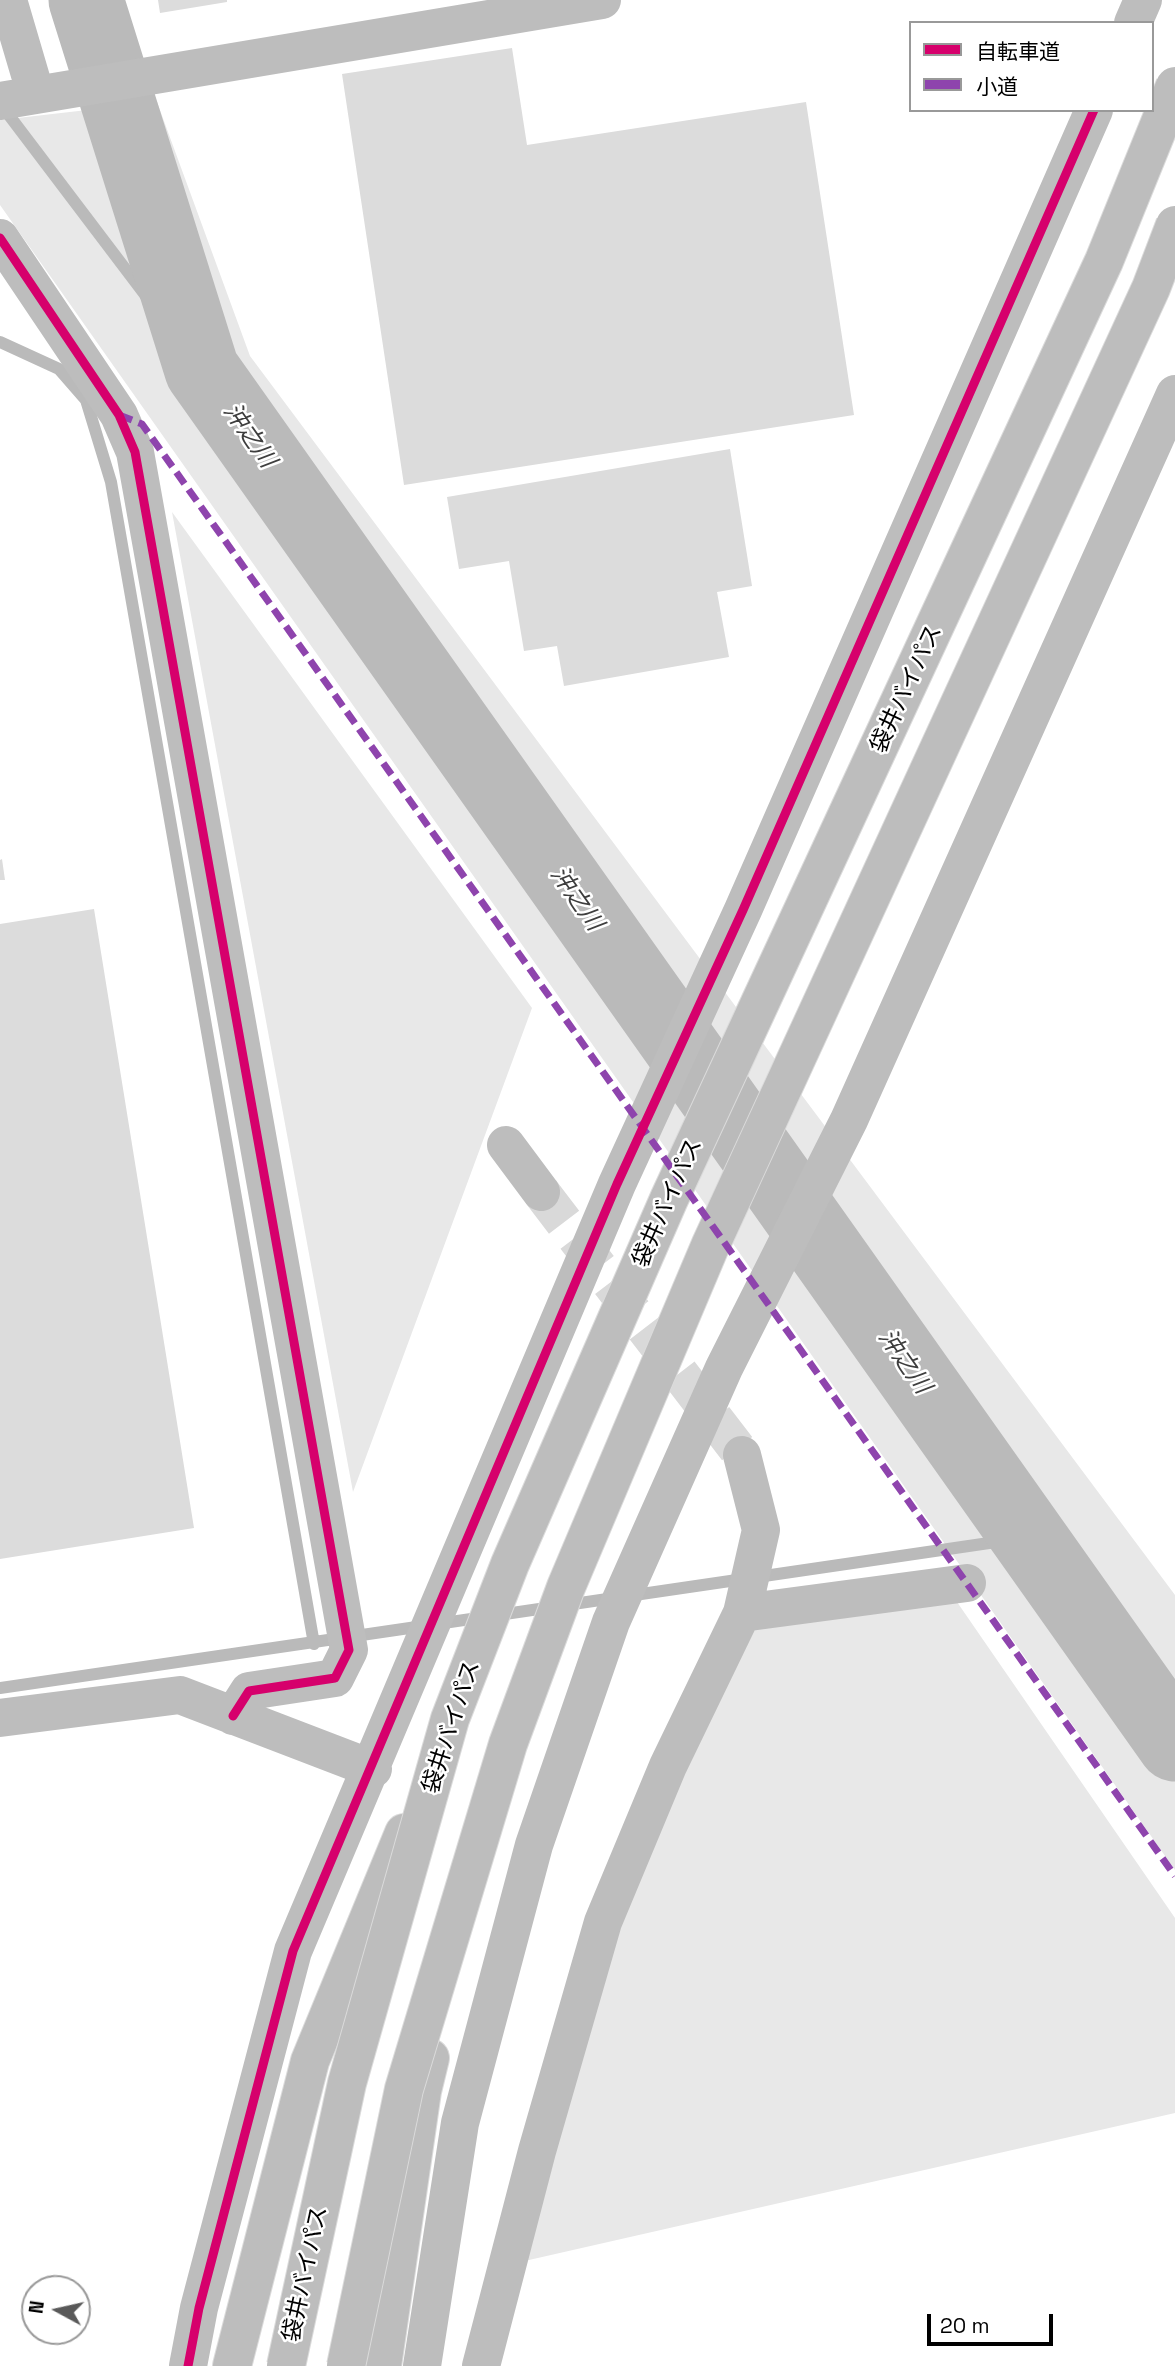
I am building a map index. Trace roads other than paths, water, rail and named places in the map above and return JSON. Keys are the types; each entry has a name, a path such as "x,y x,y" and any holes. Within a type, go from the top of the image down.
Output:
{"main road":[{"path":"8,0 18,98 602,0"},
{"path":"1134,21 1143,0"},
{"name":"袋井バイパス","path":"286,2366 347,2083 450,1719 510,1564 669,1199 1104,261 1175,86"},
{"path":"188,2366 199,2308 293,1951 373,1769 617,1184 743,910 1093,112"},
{"path":"346,2366 404,2089 508,1744 566,1587 710,1244 1139,313 1175,225"},
{"path":"0,238 119,415 135,452 349,1650 335,1678 250,1690 233,1716"},
{"path":"422,2366 460,2123 534,1845 611,1622 724,1368 849,1120 1175,394"},
{"path":"506,1146 541,1192"},
{"path":"481,2366 537,2151 603,1922 667,1766 742,1613 761,1531 742,1455"},
{"path":"742,1613 967,1583"},
{"path":"0,1718 180,1695 373,1769"},
{"path":"232,2366 310,2061 450,1719"},
{"path":"382,2366 422,2091 508,1744"}],"waterway":[{"name":"沖之川","path":"86,0 202,370 1175,1744"},
{"path":"2,106 202,370"},
{"path":"0,342 59,369 86,400 111,482 314,1644"},
{"path":"0,1688 1030,1537"}],"tunnel":[{"path":"541,1192 742,1455"}]}
